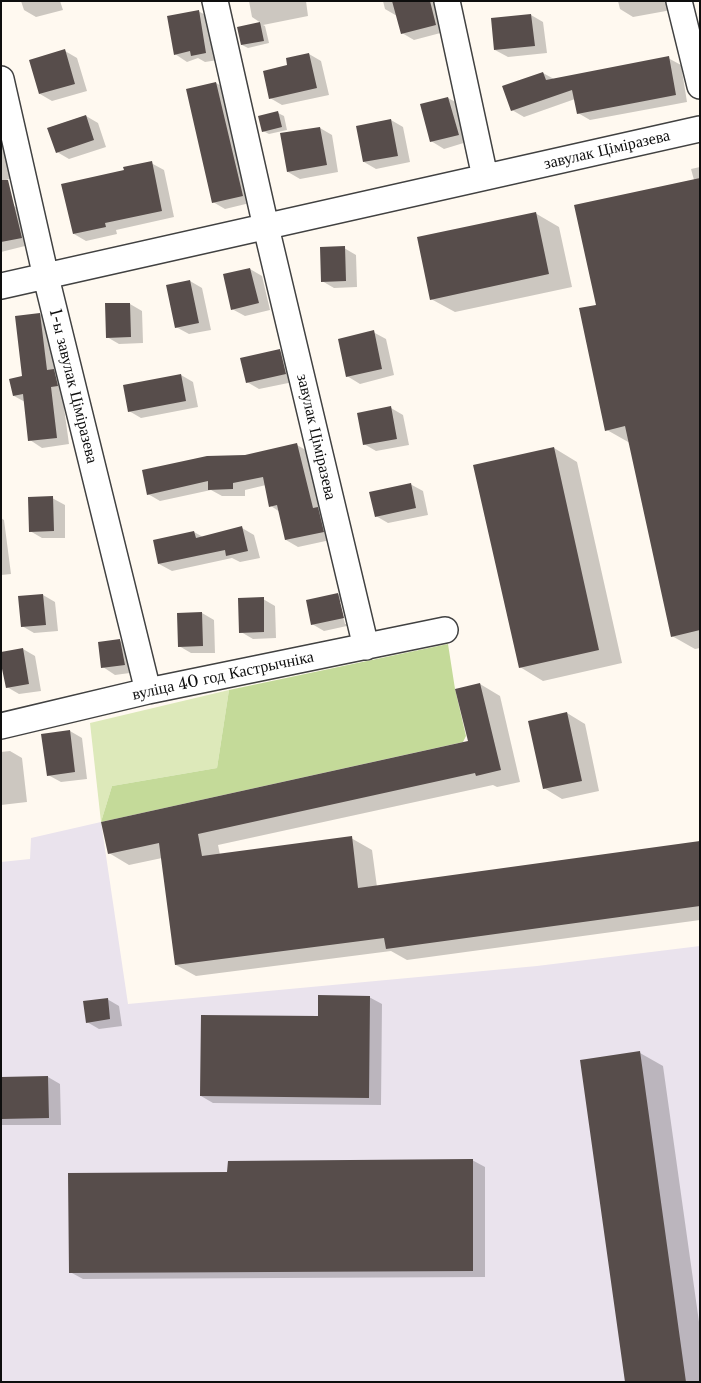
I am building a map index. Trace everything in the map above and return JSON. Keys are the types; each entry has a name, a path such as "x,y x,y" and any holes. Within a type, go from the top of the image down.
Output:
{"street":[{"name":"завулак Ціміразева","path":"215,1 266,227 366,647"},
{"path":"447,1 485,177"},
{"path":"679,1 700,86"},
{"name":"1-ы завулак Ціміразева","path":"1,79 46,277 148,691"},
{"name":"завулак Ціміразева","path":"1,286 700,129"},
{"name":"вуліца 40 год Кастрычніка","path":"1,726 148,691 444,630"}],"shaded area":[{"path":"101,822 128,1004 537,966 700,946 700,1382 1,1382 1,862 30,859 31,838"}],"green space":[{"path":"448,644 455,689 466,736 463,742 101,822 112,786 217,768 229,690"},
{"path":"229,690 217,768 112,786 101,822 90,723"}],"building":[{"path":"392,1 430,1 436,25 401,34"},
{"path":"199,10 206,53 191,56 190,51 174,55 167,16"},
{"path":"531,14 535,46 494,50 491,18"},
{"path":"260,22 264,41 241,45 237,27"},
{"path":"65,49 75,84 39,94 29,60"},
{"path":"309,53 317,88 269,99 263,71 287,65 286,58"},
{"path":"669,56 676,95 577,114 572,90 511,111 502,86 543,72 546,80"},
{"path":"216,82 243,196 212,203 186,89"},
{"path":"448,97 459,135 430,142 420,104"},
{"path":"278,111 282,127 262,132 258,116"},
{"path":"86,115 94,140 56,153 47,128"},
{"path":"391,119 398,156 363,162 356,126"},
{"path":"320,127 327,165 287,172 280,133"},
{"path":"152,161 162,211 105,223 106,227 73,234 61,184 124,170 123,167"},
{"path":"700,178 700,630 671,637 625,426 605,431 579,308 596,305 574,205"},
{"path":"1,180 8,180 22,238 1,242"},
{"path":"536,212 549,274 430,300 417,237"},
{"path":"345,246 346,281 321,282 320,247"},
{"path":"250,268 259,303 231,310 223,274"},
{"path":"190,280 199,323 175,328 166,285"},
{"path":"105,303 130,303 131,337 106,338"},
{"path":"40,313 47,370 54,369 58,386 51,387 57,438 28,441 23,394 13,396 9,379 22,376 15,316"},
{"path":"374,330 382,369 346,377 338,339"},
{"path":"280,349 286,374 246,383 240,358"},
{"path":"181,374 186,401 128,412 123,385"},
{"path":"391,406 397,439 363,445 357,413"},
{"path":"297,443 313,508 318,507 324,532 285,540 277,505 269,507 263,477 233,483 233,489 208,490 208,481 147,495 142,470 207,456 245,455"},
{"path":"554,447 599,650 519,668 473,465"},
{"path":"411,483 416,508 375,517 369,492"},
{"path":"53,496 54,531 29,532 28,497"},
{"path":"242,526 248,551 226,556 225,550 158,564 153,540 194,531 196,538"},
{"path":"338,593 344,618 311,625 306,600"},
{"path":"43,594 46,625 21,627 18,596"},
{"path":"264,597 264,632 239,633 238,598"},
{"path":"202,612 203,646 178,647 177,613"},
{"path":"120,639 125,665 101,668 98,642"},
{"path":"23,648 29,684 6,688 1,664 1,652"},
{"path":"480,683 501,770 476,776 475,773 198,834 202,856 352,836 358,888 700,841 700,906 386,949 384,938 175,965 159,843 108,854 101,822 468,741 455,689"},
{"path":"567,712 582,781 543,789 528,721"},
{"path":"70,730 75,772 47,776 41,734"},
{"path":"318,995 370,996 369,1098 200,1096 201,1015 318,1016"},
{"path":"108,998 110,1019 86,1023 83,1001"},
{"path":"640,1051 686,1382 625,1382 580,1060"},
{"path":"48,1076 49,1118 1,1119 1,1077"},
{"path":"473,1159 473,1271 69,1273 68,1173 227,1172 228,1161"}]}
